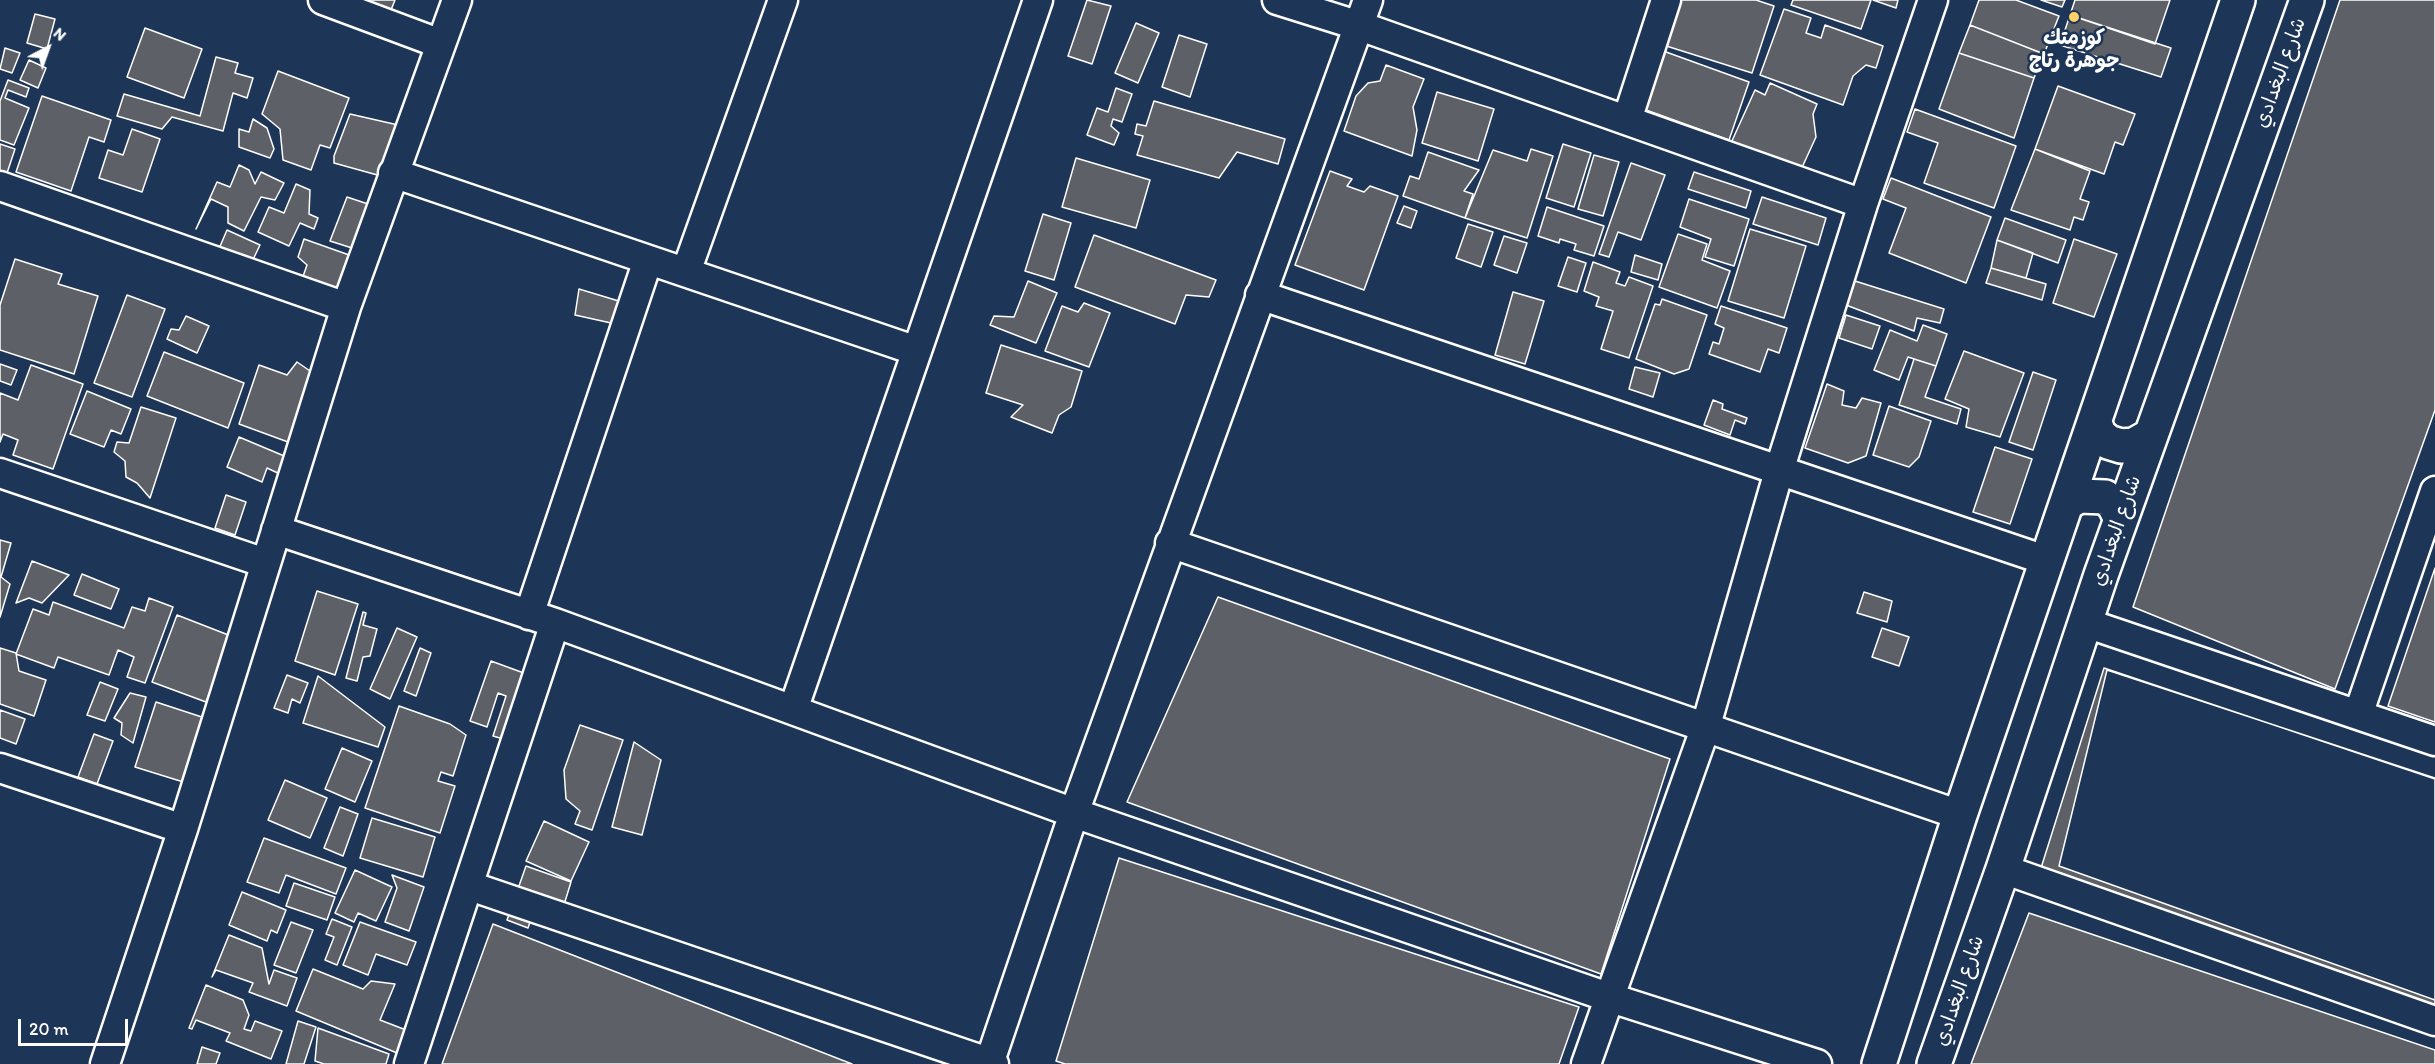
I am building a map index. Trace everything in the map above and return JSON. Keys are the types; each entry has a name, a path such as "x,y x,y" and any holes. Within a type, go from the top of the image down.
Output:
{"street":[{"path":"323,0 441,44"},
{"path":"105,1064 183,829 346,307 457,0"},
{"path":"686,273 783,0"},
{"path":"793,710 1038,0"},
{"path":"1277,0 1364,13 1627,120 1863,204"},
{"path":"1627,120 1666,0"},
{"path":"1586,1064 1705,729 1779,471 1863,204 1933,0"},
{"path":"1879,1064 1960,815 2238,0"},
{"name":"شارع البغدادي","path":"1934,1064 2003,869 2150,436 2307,0"},
{"path":"470,886 991,1064 1074,813 1260,294 1364,13"},
{"path":"393,173 917,351"},
{"path":"0,186 346,307"},
{"path":"529,615 648,260"},
{"path":"1260,294 2048,561"},
{"path":"2095,423 2099,434 2108,442 2121,446 2134,445 2150,436"},
{"path":"0,473 265,563"},
{"path":"2358,715 2435,491"},
{"path":"2067,503 2079,496 2105,497 2114,505 2121,519"},
{"path":"276,530 555,623 1074,813 1611,998 1817,1064"},
{"path":"1170,543 1960,815"},
{"path":"410,1064 555,623"},
{"path":"2086,623 2435,741"},
{"path":"0,768 183,829"},
{"path":"2003,869 2435,1021"}],"building":[{"path":"354,0 395,0 389,15"},
{"path":"1087,0 1111,6 1092,64 1068,56"},
{"path":"1674,0 1756,0 1774,6 1752,73 1660,44"},
{"path":"1793,0 1871,0 1861,29 1791,5"},
{"path":"1873,0 1898,0 1896,8"},
{"path":"1979,0 2016,0 2059,16 2044,54 1970,25"},
{"path":"2041,0 2065,0 2062,7"},
{"path":"2075,0 2170,0 2155,44 2070,15"},
{"path":"2340,0 2435,0 2435,410 2335,689 2133,607"},
{"path":"1784,9 1811,18 1806,33 1821,38 1825,25 1883,46 1876,68 1866,65 1853,76 1843,105 1760,75"},
{"path":"35,14 55,19 47,49 27,43"},
{"path":"2070,15 2171,48 2161,77 2060,45"},
{"path":"1136,23 1159,33 1138,83 1115,73"},
{"path":"1970,25 2044,54 2034,78 1959,53"},
{"path":"145,28 202,49 184,98 127,77"},
{"path":"1179,35 1207,44 1190,97 1162,87"},
{"path":"5,48 20,53 12,73 0,69"},
{"path":"1655,48 1749,82 1729,140 1635,106"},
{"path":"1959,53 2034,78 2014,138 1939,109"},
{"path":"216,57 238,63 235,73 253,78 247,98 233,93 223,131 172,117 162,129 117,116 124,94 200,116"},
{"path":"29,60 46,68 38,88 20,80"},
{"path":"1386,65 1424,79 1413,107 1417,130 1412,156 1344,131 1356,96 1368,83 1380,81"},
{"path":"278,71 349,98 330,148 320,145 311,170 283,160 280,129 262,114"},
{"path":"8,80 29,88 26,97 8,90 5,98 29,108 14,145 0,140 0,101"},
{"path":"1770,83 1817,104 1813,114 1816,137 1799,174 1731,143 1755,90 1765,95"},
{"path":"2058,86 2135,114 2123,145 2115,142 2104,174 2035,149"},
{"path":"1116,88 1132,94 1122,122 1113,119 1111,126 1119,133 1114,145 1087,135 1097,108 1108,112"},
{"path":"1437,92 1494,109 1478,161 1422,143"},
{"path":"42,96 111,120 104,142 89,137 71,191 16,172"},
{"path":"1154,101 1285,139 1278,164 1237,152 1219,178 1137,155 1143,136 1135,134 1137,124 1146,126"},
{"path":"1915,109 2016,146 1994,208 1924,183 1938,143 1907,132"},
{"path":"350,114 398,125 381,176 334,163 334,156"},
{"path":"253,119 267,128 274,149 270,158 239,147 239,129 249,132"},
{"path":"132,129 160,139 142,192 99,178 108,150 123,155"},
{"path":"0,144 15,149 3,185 0,185"},
{"path":"1563,144 1591,153 1574,207 1546,198"},
{"path":"1531,149 1553,156 1527,238 1465,218 1493,150 1527,161"},
{"path":"2035,149 2090,171 2080,199 2089,202 2083,220 2074,217 2070,230 2011,210"},
{"path":"1428,152 1479,170 1464,191 1473,194 1465,218 1403,196 1410,176 1419,179"},
{"path":"1594,155 1619,162 1603,216 1578,209"},
{"path":"1076,158 1150,180 1136,228 1062,207"},
{"path":"1631,163 1665,175 1641,240 1618,232 1609,257 1599,254"},
{"path":"239,165 249,170 255,184 261,172 284,183 275,200 261,197 244,231 228,223 228,207 211,199 196,229 217,182 230,187"},
{"path":"1330,171 1352,179 1347,186 1364,192 1370,186 1398,196 1364,290 1295,265"},
{"path":"1694,172 1751,191 1746,208 1688,189"},
{"path":"1891,178 1991,217 1966,283 1889,253 1906,208 1883,199"},
{"path":"296,184 310,190 309,214 318,218 314,229 300,223 289,246 258,232 269,207 284,213"},
{"path":"347,197 368,204 352,248 330,241"},
{"path":"1762,197 1826,218 1818,245 1753,224"},
{"path":"1689,199 1749,219 1734,266 1705,257 1711,239 1680,227"},
{"path":"1404,206 1417,211 1411,228 1397,223"},
{"path":"1547,207 1604,226 1594,256 1574,250 1576,244 1560,239 1559,243 1538,236"},
{"path":"1043,214 1071,223 1054,280 1025,271"},
{"path":"2005,218 2066,240 2058,263 1997,240"},
{"path":"1468,224 1493,232 1481,267 1456,258"},
{"path":"1750,229 1806,246 1784,318 1728,301"},
{"path":"227,230 260,245 250,266 218,251"},
{"path":"1678,234 1707,244 1702,260 1730,271 1717,308 1659,287"},
{"path":"1094,235 1216,280 1209,297 1186,295 1175,324 1075,287"},
{"path":"1504,236 1527,243 1517,273 1494,265"},
{"path":"304,239 352,256 337,296 301,282 307,265 298,257"},
{"path":"2074,239 2117,254 2094,317 2053,303"},
{"path":"1997,240 2033,253 2026,278 1991,268"},
{"path":"1635,255 1662,264 1658,280 1631,272"},
{"path":"1568,257 1586,263 1577,292 1558,286"},
{"path":"15,259 62,274 58,284 98,296 74,374 0,350 0,305"},
{"path":"1593,262 1620,272 1616,283 1625,286 1629,277 1653,286 1629,358 1601,349 1613,311 1596,306 1599,297 1584,291"},
{"path":"1991,268 2046,284 2042,300 1986,283"},
{"path":"1028,281 1057,293 1036,343 990,325 994,316 1014,317"},
{"path":"1855,281 1944,309 1940,323 1917,318 1914,331 1846,305"},
{"path":"579,289 622,302 611,323 575,315"},
{"path":"1513,292 1544,301 1525,364 1495,355"},
{"path":"127,295 165,309 132,397 94,383"},
{"path":"1662,299 1707,315 1689,369 1674,374 1636,359 1655,304 1660,305"},
{"path":"1084,303 1110,313 1089,367 1045,351 1062,306 1078,312"},
{"path":"1721,306 1787,328 1779,353 1768,349 1760,372 1709,354 1713,342 1719,344 1724,328 1715,324"},
{"path":"1846,315 1880,326 1872,349 1839,338"},
{"path":"186,316 209,326 197,353 167,339 171,329 179,330"},
{"path":"1923,325 1947,334 1936,366 1908,357 1899,380 1874,370 1890,330 1917,341"},
{"path":"1001,345 1082,371 1071,407 1059,415 1052,433 1011,417 1023,405 986,393"},
{"path":"1964,351 2024,373 2000,437 1966,427 1969,409 1945,399"},
{"path":"164,352 244,383 228,428 147,396"},
{"path":"1914,359 1936,366 1925,397 1961,409 1957,424 1899,405"},
{"path":"297,362 313,373 288,442 239,424 259,365 287,375"},
{"path":"0,364 17,370 11,385 0,381"},
{"path":"31,365 83,384 53,469 13,455 18,440 3,434 0,442 0,393 18,400"},
{"path":"1635,367 1660,373 1653,397 1629,389"},
{"path":"2033,372 2056,380 2033,450 2009,442"},
{"path":"1827,384 1844,391 1842,405 1856,408 1862,398 1881,403 1866,456 1848,463 1805,448"},
{"path":"87,391 131,409 121,434 111,430 104,447 70,434"},
{"path":"1713,400 1723,404 1722,409 1747,418 1745,424 1735,420 1730,435 1704,425"},
{"path":"1889,406 1931,421 1919,457 1909,467 1873,455"},
{"path":"141,407 176,418 150,498 137,483 126,477 125,461 114,452 117,442 129,443"},
{"path":"239,437 289,458 282,475 267,468 262,482 227,467"},
{"path":"1995,447 2032,459 2010,524 1973,512"},
{"path":"226,495 246,502 235,535 215,528"},
{"path":"0,540 11,543 1,577 10,584 0,617"},
{"path":"32,561 69,575 42,603 29,598 16,603"},
{"path":"2435,568 2435,722 2388,706"},
{"path":"82,574 119,589 111,609 74,595"},
{"path":"317,591 358,604 335,675 295,661"},
{"path":"1864,592 1892,601 1887,622 1857,613"},
{"path":"1218,597 1670,759 1601,974 1127,802"},
{"path":"149,598 173,607 145,683 127,677 134,657 118,650 109,675 58,657 54,668 16,654 33,609 49,615 53,602 124,628 132,607 145,611"},
{"path":"363,612 366,613 363,625 377,629 370,656 363,657 357,681 346,678"},
{"path":"177,615 231,636 206,702 152,682"},
{"path":"397,628 417,637 390,699 370,689"},
{"path":"1882,628 1909,637 1899,666 1872,657"},
{"path":"0,648 16,653 19,671 46,680 34,716 0,704"},
{"path":"420,648 431,653 416,696 404,691"},
{"path":"491,661 532,676 510,741 493,736 506,696 498,693 487,727 470,721"},
{"path":"2104,668 2435,779 2435,1012 2041,868"},
{"path":"2107,670 2435,778 2435,1000 2059,866"},
{"path":"287,675 308,683 300,703 292,699 288,713 274,708"},
{"path":"318,676 385,727 378,747 303,723"},
{"path":"100,682 118,689 105,721 87,715"},
{"path":"130,693 146,697 133,743 121,735 122,723 114,718"},
{"path":"156,702 214,721 193,785 135,767"},
{"path":"399,706 450,724 466,735 453,776 441,772 438,781 455,786 440,833 365,808"},
{"path":"0,710 25,719 16,744 0,738"},
{"path":"580,725 623,740 592,830 575,824 580,811 566,799 564,770"},
{"path":"94,734 113,741 97,784 78,777"},
{"path":"634,742 661,760 642,835 612,827"},
{"path":"342,748 372,761 355,802 325,789"},
{"path":"285,780 327,798 310,838 268,820"},
{"path":"340,807 358,814 343,856 324,848"},
{"path":"372,818 435,837 423,877 360,858"},
{"path":"544,821 589,842 571,881 526,861"},
{"path":"264,838 346,868 336,894 286,875 279,893 247,882"},
{"path":"1119,858 1579,1007 1559,1064 1065,1064 1056,1061"},
{"path":"526,866 571,882 563,908 538,899 528,928 507,920"},
{"path":"355,870 392,887 376,921 358,913 354,922 335,913"},
{"path":"392,875 424,887 409,931 385,922 397,888"},
{"path":"294,883 335,897 327,920 286,906"},
{"path":"242,892 286,910 277,933 271,930 267,941 229,925"},
{"path":"2029,913 2435,1050 2435,1064 1971,1064"},
{"path":"332,919 352,927 337,965 325,960 334,937 326,934"},
{"path":"291,922 313,930 296,973 274,965"},
{"path":"360,922 416,942 407,965 376,954 368,975 343,965"},
{"path":"493,924 852,1064 442,1064"},
{"path":"229,935 262,948 269,984 274,970 297,978 287,1006 249,992 253,983 216,970 212,977"},
{"path":"313,969 363,989 371,981 395,984 380,1020 406,1030 397,1053 296,1011"},
{"path":"206,985 243,1000 249,1015 244,1029 251,1031 255,1021 282,1031 271,1059 226,1041 230,1033 196,1020 192,1029 189,1028"},
{"path":"298,1021 316,1027 304,1064 286,1064"},
{"path":"318,1028 389,1054 386,1064 324,1064 315,1061"},
{"path":"202,1047 220,1053 216,1064 197,1064"}],"place":[{"name":"كوزمتك جوهرة رتاج","path":"2074,17"}]}
